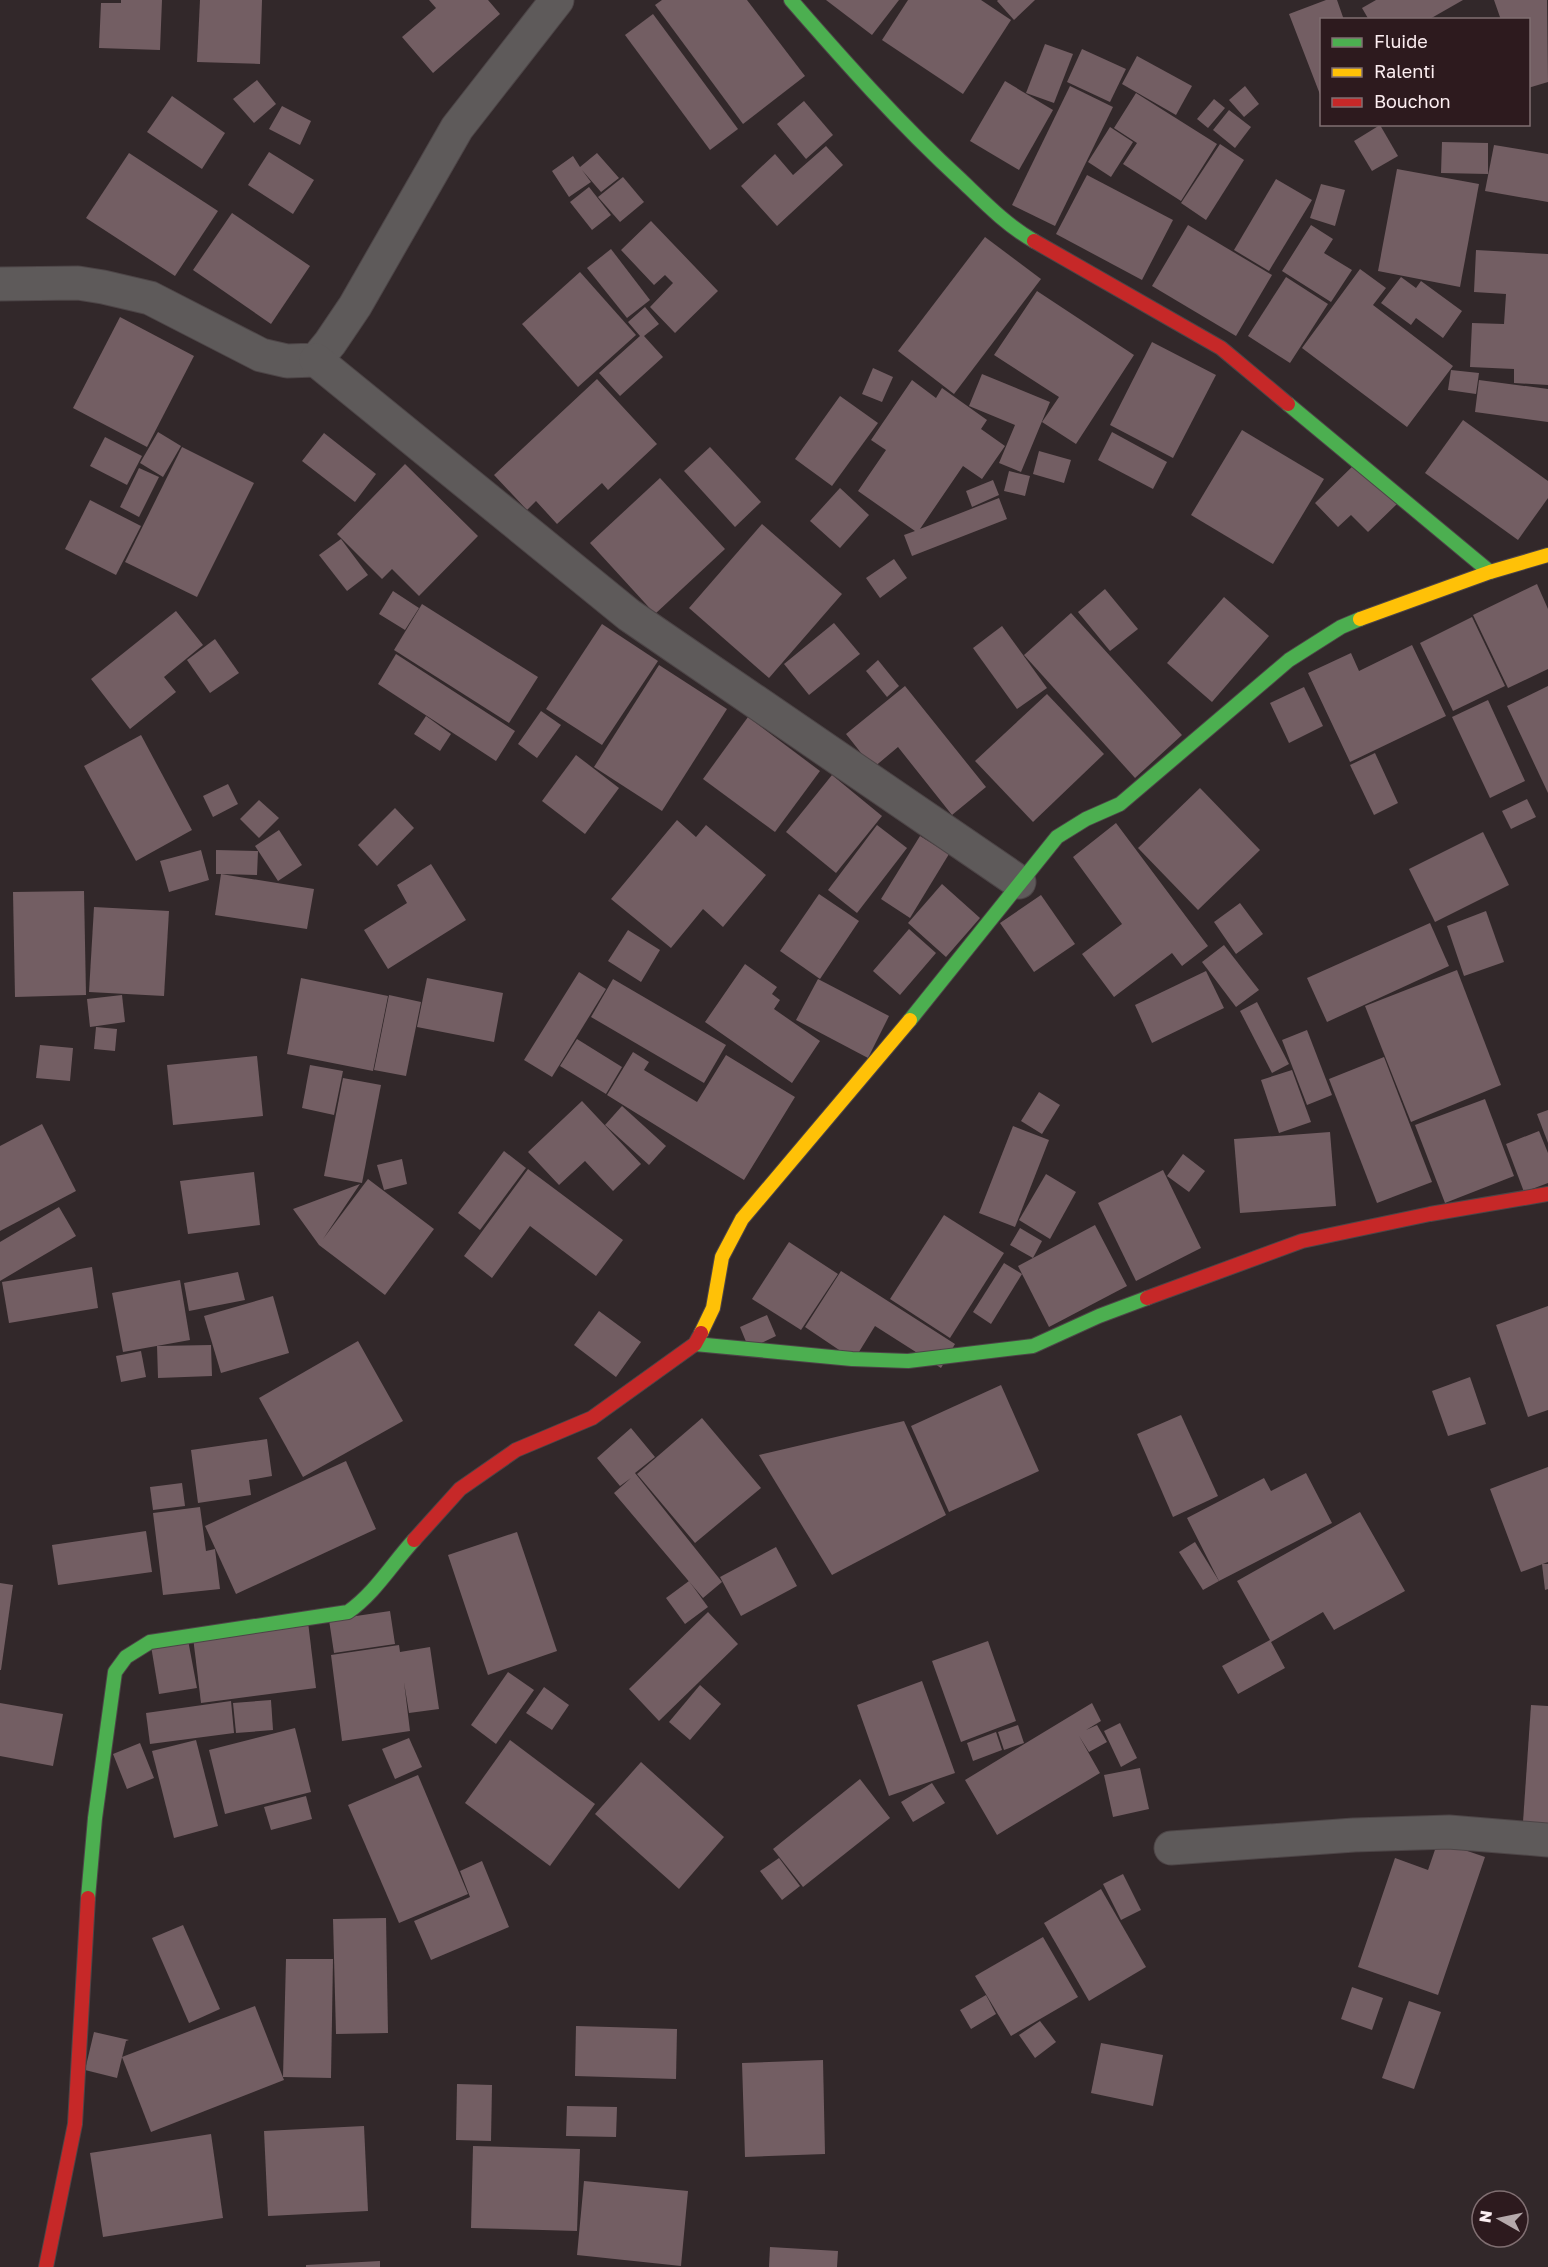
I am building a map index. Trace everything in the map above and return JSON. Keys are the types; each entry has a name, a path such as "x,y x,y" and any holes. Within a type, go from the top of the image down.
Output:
{"street":[{"path":"316,360 330,344 355,306 457,128 557,0"},
{"path":"791,0 858,77 1015,230 1221,348 1490,572"},
{"path":"0,284 78,283 131,294 159,303 261,355 287,361 316,360 629,615 1019,882"},
{"path":"46,2267 75,2124 84,1950 95,1818 115,1672 126,1657 150,1641 348,1612 366,1599 393,1563 460,1489 516,1450 592,1418 695,1344 713,1308 722,1257 742,1219 922,1006 1057,837 1086,819 1120,804 1289,660 1341,627 1490,572 1548,555"},
{"path":"695,1344 852,1359 908,1361 1033,1346 1099,1316 1302,1241 1430,1214 1548,1194"},
{"path":"1171,1848 1354,1835 1449,1832 1548,1840"}],"building":[{"path":"121,0 162,0 160,50 99,48 101,3 121,3"},
{"path":"200,0 262,0 260,64 197,62"},
{"path":"429,0 488,0 500,14 433,73 402,37 436,8"},
{"path":"662,0 747,0 805,76 743,124 655,5"},
{"path":"826,0 899,0 872,35"},
{"path":"908,0 981,0 1011,20 963,94 882,40"},
{"path":"998,0 1035,0 1014,20"},
{"path":"1326,0 1337,0 1343,18 1320,18 1320,94 1289,14"},
{"path":"1376,0 1463,0 1432,18 1368,18 1362,8"},
{"path":"1494,0 1547,0 1548,82 1530,87 1530,18 1500,18"},
{"path":"653,14 738,129 710,150 625,35"},
{"path":"1045,44 1073,54 1054,103 1026,93"},
{"path":"1082,49 1126,69 1110,102 1067,82"},
{"path":"1137,56 1192,86 1176,115 1122,84"},
{"path":"257,80 276,104 254,123 233,99"},
{"path":"1005,81 1053,110 1019,170 970,141"},
{"path":"1070,86 1113,107 1055,226 1012,205"},
{"path":"1245,86 1259,104 1244,117 1229,100"},
{"path":"1136,93 1217,144 1181,201 1123,164 1137,143 1114,128"},
{"path":"172,96 225,133 202,169 147,132"},
{"path":"1214,99 1225,108 1208,128 1197,119"},
{"path":"804,101 833,135 806,159 777,124"},
{"path":"282,106 311,121 300,145 269,129"},
{"path":"1229,110 1251,127 1235,148 1213,130"},
{"path":"1381,126 1398,156 1372,171 1354,141"},
{"path":"1110,127 1133,142 1111,177 1088,162"},
{"path":"1442,142 1488,143 1488,174 1441,173"},
{"path":"1220,144 1244,160 1206,220 1181,203"},
{"path":"1494,145 1548,154 1548,202 1485,191"},
{"path":"826,146 843,165 777,226 741,186 775,154 793,175"},
{"path":"269,152 314,180 293,214 248,185"},
{"path":"129,153 218,211 175,276 86,218"},
{"path":"597,153 619,178 601,192 582,170 591,182 569,197 552,171 573,156 580,167"},
{"path":"1397,169 1479,184 1460,287 1378,271"},
{"path":"1087,175 1173,220 1142,280 1056,234"},
{"path":"623,177 644,202 620,222 598,197"},
{"path":"1276,179 1312,200 1269,271 1234,250"},
{"path":"1321,184 1345,190 1335,226 1310,218"},
{"path":"589,187 611,215 592,230 570,202"},
{"path":"232,213 310,266 271,324 193,270"},
{"path":"651,221 718,291 675,333 650,307 673,283 665,275 654,285 621,250"},
{"path":"1188,225 1272,275 1236,336 1152,286"},
{"path":"1311,225 1333,239 1324,253 1352,270 1331,302 1282,271"},
{"path":"985,237 1041,279 954,394 898,351"},
{"path":"611,249 650,300 627,318 587,268"},
{"path":"1476,250 1548,254 1548,385 1514,383 1514,369 1470,367 1472,323 1504,324 1506,294 1474,292"},
{"path":"1360,269 1386,288 1373,305 1453,366 1407,427 1302,348"},
{"path":"580,272 636,335 578,387 522,324"},
{"path":"1286,277 1328,304 1290,363 1248,336"},
{"path":"1401,277 1416,288 1421,281 1462,311 1443,338 1416,318 1411,325 1381,303"},
{"path":"1037,291 1134,355 1076,444 1042,422 1059,397 994,355"},
{"path":"645,307 659,324 644,336 663,357 620,396 599,373 640,336 628,322"},
{"path":"120,317 194,356 147,447 73,408"},
{"path":"1152,342 1216,375 1173,458 1110,425"},
{"path":"873,368 893,377 882,402 862,394"},
{"path":"1451,370 1479,373 1476,394 1448,390"},
{"path":"982,374 1050,402 1021,472 999,463 1015,425 969,406"},
{"path":"597,379 657,444 608,490 602,483 557,524 536,501 527,510 494,475"},
{"path":"912,380 936,398 942,388 987,420 981,429 1005,446 982,479 963,466 920,529 999,498 1007,519 912,556 904,535 915,531 858,491 886,450 871,440"},
{"path":"1479,380 1548,389 1548,422 1475,412"},
{"path":"840,396 878,423 832,486 795,459"},
{"path":"1463,420 1548,481 1548,498 1518,540 1425,473"},
{"path":"1242,430 1324,479 1273,564 1191,515"},
{"path":"158,432 181,446 163,477 140,463"},
{"path":"1112,432 1167,462 1153,489 1098,460"},
{"path":"324,433 376,474 355,502 302,461"},
{"path":"105,437 142,456 127,485 90,466"},
{"path":"182,447 254,483 197,597 125,562"},
{"path":"710,447 761,502 735,527 684,471"},
{"path":"1039,451 1071,460 1064,483 1033,474"},
{"path":"1357,462 1397,504 1368,532 1351,515 1338,527 1315,503"},
{"path":"405,464 478,536 419,596 392,569 382,579 337,534"},
{"path":"139,468 159,477 139,517 120,507"},
{"path":"1009,471 1030,476 1025,496 1004,491"},
{"path":"660,478 725,549 655,614 590,543"},
{"path":"993,480 999,495 972,507 966,491"},
{"path":"840,488 869,515 840,548 810,521"},
{"path":"90,500 141,526 116,575 65,549"},
{"path":"762,524 842,594 769,678 689,608"},
{"path":"341,539 368,575 347,591 319,555"},
{"path":"894,559 907,578 880,598 866,578"},
{"path":"1537,584 1548,609 1548,669 1508,688 1473,615"},
{"path":"1105,589 1138,629 1110,651 1078,612"},
{"path":"393,591 419,608 405,630 379,614"},
{"path":"1224,597 1269,636 1212,702 1167,663"},
{"path":"422,604 538,677 509,723 394,650"},
{"path":"176,611 203,645 164,677 176,692 130,729 91,679"},
{"path":"1071,613 1182,735 1135,778 1024,655"},
{"path":"1472,617 1505,686 1453,711 1420,643"},
{"path":"834,623 860,654 809,695 784,664"},
{"path":"602,624 658,661 602,745 546,709"},
{"path":"1002,626 1047,688 1017,709 973,648"},
{"path":"215,639 239,673 210,693 187,660"},
{"path":"1412,645 1446,716 1350,762 1308,673 1351,653 1359,671"},
{"path":"396,654 515,731 496,761 378,684"},
{"path":"878,660 899,686 887,697 866,671"},
{"path":"659,665 727,709 662,811 594,767"},
{"path":"905,686 986,787 952,815 898,747 873,768 846,734"},
{"path":"1548,686 1548,793 1507,706"},
{"path":"1304,687 1323,726 1289,743 1270,703"},
{"path":"1047,694 1104,754 1033,822 975,761"},
{"path":"1488,700 1525,781 1490,798 1452,717"},
{"path":"541,711 561,725 537,758 518,744"},
{"path":"426,716 451,734 440,751 414,734"},
{"path":"748,717 820,771 775,832 703,779"},
{"path":"141,735 192,830 136,861 84,766"},
{"path":"1375,753 1398,803 1374,815 1350,765"},
{"path":"576,755 619,788 585,834 542,801"},
{"path":"832,775 882,816 836,873 786,832"},
{"path":"228,784 238,804 213,817 203,796"},
{"path":"1200,788 1260,850 1198,910 1138,848"},
{"path":"1527,799 1536,817 1511,829 1502,811"},
{"path":"259,800 279,818 259,838 240,819"},
{"path":"395,808 414,828 377,866 358,845"},
{"path":"677,820 696,837 706,825 766,875 723,927 703,909 671,948 611,899"},
{"path":"1116,823 1208,946 1182,966 1172,953 1114,997 1082,954 1122,924 1073,857"},
{"path":"877,825 907,848 857,913 828,890"},
{"path":"279,830 302,865 278,881 255,846"},
{"path":"1483,832 1509,885 1435,922 1409,869"},
{"path":"920,836 949,854 910,918 881,899"},
{"path":"201,850 209,880 169,892 160,861"},
{"path":"216,850 258,851 257,875 216,874"},
{"path":"431,864 466,920 388,969 364,930 407,903 397,885"},
{"path":"221,874 314,889 307,929 215,915"},
{"path":"942,884 980,918 946,957 908,923"},
{"path":"84,891 86,995 15,997 13,892"},
{"path":"819,894 859,921 820,979 780,951"},
{"path":"1041,895 1075,944 1034,972 1000,923"},
{"path":"1240,903 1263,934 1236,954 1214,922"},
{"path":"94,907 169,911 164,996 89,992"},
{"path":"1486,911 1504,962 1464,976 1447,926"},
{"path":"1430,923 1449,966 1327,1022 1307,978"},
{"path":"909,929 936,953 900,995 873,971"},
{"path":"628,930 660,950 641,982 608,961"},
{"path":"1224,945 1259,990 1236,1007 1202,962"},
{"path":"745,964 777,987 772,994 780,1000 774,1009 820,1041 792,1083 705,1022"},
{"path":"1457,970 1501,1085 1411,1122 1365,1006"},
{"path":"1206,971 1224,1008 1152,1043 1135,1005"},
{"path":"579,972 606,989 552,1077 524,1060"},
{"path":"301,978 388,996 373,1071 287,1054"},
{"path":"427,978 503,993 494,1042 417,1027"},
{"path":"613,979 726,1045 704,1083 591,1017"},
{"path":"818,979 889,1016 868,1058 796,1020"},
{"path":"122,995 125,1022 90,1027 87,999"},
{"path":"389,995 421,1002 406,1076 374,1070"},
{"path":"1257,1002 1289,1064 1272,1073 1240,1011"},
{"path":"96,1027 117,1029 115,1051 94,1049"},
{"path":"1307,1030 1332,1095 1307,1105 1282,1040"},
{"path":"577,1039 622,1067 606,1094 560,1066"},
{"path":"40,1045 73,1048 70,1081 36,1078"},
{"path":"633,1052 649,1062 644,1070 697,1102 726,1055 795,1097 744,1180 607,1095"},
{"path":"257,1056 263,1116 173,1125 167,1065"},
{"path":"1384,1057 1432,1182 1377,1203 1329,1079"},
{"path":"310,1065 343,1071 334,1115 302,1108"},
{"path":"1292,1070 1311,1122 1279,1133 1261,1080"},
{"path":"343,1078 381,1085 362,1183 324,1176"},
{"path":"1039,1092 1060,1105 1042,1134 1021,1121"},
{"path":"1485,1099 1514,1176 1445,1203 1415,1125"},
{"path":"582,1101 641,1164 613,1191 585,1161 559,1185 528,1152"},
{"path":"622,1106 666,1146 649,1165 605,1125"},
{"path":"1548,1110 1548,1143 1537,1114"},
{"path":"42,1124 76,1191 0,1231 0,1146"},
{"path":"1013,1126 1049,1140 1015,1227 979,1213"},
{"path":"1539,1131 1548,1153 1548,1183 1524,1192 1506,1144"},
{"path":"1330,1132 1336,1206 1240,1213 1234,1139"},
{"path":"504,1151 526,1168 480,1230 458,1213"},
{"path":"1183,1154 1205,1171 1189,1192 1167,1176"},
{"path":"402,1159 407,1184 384,1190 377,1165"},
{"path":"528,1169 623,1240 596,1276 530,1226 492,1278 464,1256"},
{"path":"1163,1170 1201,1248 1136,1281 1098,1203"},
{"path":"254,1172 260,1225 188,1234 180,1181"},
{"path":"1046,1174 1076,1192 1050,1239 1019,1220"},
{"path":"368,1179 434,1229 385,1295 319,1245 293,1209 360,1184 323,1239"},
{"path":"59,1207 76,1236 0,1281 0,1242"},
{"path":"944,1215 1004,1253 950,1338 890,1299"},
{"path":"1095,1225 1127,1286 1049,1327 1018,1266"},
{"path":"1020,1228 1042,1241 1033,1258 1010,1245"},
{"path":"789,1242 838,1274 801,1330 752,1299"},
{"path":"1004,1263 1022,1274 991,1324 973,1312"},
{"path":"92,1267 98,1308 9,1323 2,1282"},
{"path":"841,1271 955,1344 941,1368 875,1326 854,1360 805,1327"},
{"path":"238,1272 245,1300 189,1311 184,1283"},
{"path":"180,1280 190,1340 123,1352 112,1293"},
{"path":"273,1296 289,1353 221,1373 204,1316"},
{"path":"1548,1306 1548,1410 1528,1417 1496,1325"},
{"path":"599,1311 641,1342 616,1377 574,1345"},
{"path":"767,1315 776,1336 749,1349 740,1327"},
{"path":"358,1341 403,1421 303,1477 259,1398"},
{"path":"211,1345 212,1376 158,1378 157,1346"},
{"path":"141,1351 146,1377 121,1382 116,1356"},
{"path":"1470,1377 1486,1424 1448,1436 1432,1391"},
{"path":"1001,1385 1039,1471 949,1512 911,1426"},
{"path":"1181,1415 1218,1496 1173,1517 1137,1434"},
{"path":"702,1418 761,1488 695,1543 637,1474"},
{"path":"904,1421 946,1515 832,1575 759,1455"},
{"path":"631,1428 655,1457 635,1473 722,1582 703,1598 614,1493 631,1478 620,1486 597,1458"},
{"path":"267,1439 272,1476 249,1480 251,1495 198,1503 191,1450"},
{"path":"346,1461 376,1529 236,1594 205,1526"},
{"path":"1548,1467 1548,1562 1521,1572 1490,1489"},
{"path":"1306,1473 1332,1523 1219,1581 1187,1518 1264,1478 1271,1491"},
{"path":"182,1483 185,1506 153,1510 150,1487"},
{"path":"200,1507 206,1551 215,1549 220,1589 163,1595 153,1513"},
{"path":"1360,1512 1405,1591 1334,1630 1323,1612 1271,1642 1285,1668 1238,1694 1222,1666 1270,1640 1237,1581"},
{"path":"146,1531 152,1572 58,1585 52,1545"},
{"path":"517,1532 557,1651 488,1675 448,1555"},
{"path":"1195,1542 1219,1581 1203,1590 1179,1552"},
{"path":"776,1547 797,1586 741,1616 720,1577"},
{"path":"1542,1564 1548,1564 1548,1589 1545,1590"},
{"path":"689,1581 708,1607 685,1624 666,1598"},
{"path":"0,1583 13,1585 1,1670 0,1670"},
{"path":"390,1611 395,1644 334,1653 329,1620"},
{"path":"708,1612 738,1644 659,1721 629,1689"},
{"path":"308,1622 316,1688 201,1703 193,1637"},
{"path":"188,1640 197,1688 159,1694 151,1646"},
{"path":"988,1641 1016,1721 961,1742 932,1661"},
{"path":"399,1645 400,1652 430,1647 439,1709 409,1713 404,1682 410,1731 342,1741 331,1655"},
{"path":"508,1672 534,1690 496,1744 471,1725"},
{"path":"922,1681 955,1773 889,1796 857,1705"},
{"path":"700,1685 721,1704 690,1740 669,1722"},
{"path":"544,1687 569,1705 552,1730 526,1713"},
{"path":"271,1700 273,1730 236,1733 233,1703"},
{"path":"231,1701 234,1733 150,1744 146,1713"},
{"path":"0,1703 63,1714 53,1766 0,1756"},
{"path":"1092,1703 1101,1721 1086,1730 1097,1725 1107,1742 1089,1752 1079,1736 1100,1773 997,1835 965,1780"},
{"path":"1531,1705 1548,1706 1548,1824 1523,1822"},
{"path":"1120,1723 1137,1758 1121,1767 1104,1731"},
{"path":"1018,1725 1024,1743 1004,1750 998,1732"},
{"path":"295,1728 311,1792 225,1814 209,1750"},
{"path":"996,1732 1002,1750 973,1761 967,1743"},
{"path":"409,1738 422,1767 395,1779 382,1749"},
{"path":"196,1740 218,1826 174,1838 152,1751"},
{"path":"510,1740 595,1804 550,1866 465,1803"},
{"path":"140,1743 154,1778 127,1789 113,1754"},
{"path":"641,1762 724,1837 679,1889 595,1814"},
{"path":"1140,1768 1149,1809 1113,1817 1104,1775"},
{"path":"418,1775 468,1894 399,1923 348,1805"},
{"path":"860,1779 890,1818 803,1887 773,1849"},
{"path":"932,1783 945,1803 913,1822 901,1802"},
{"path":"306,1796 312,1819 271,1830 264,1807"},
{"path":"1438,1841 1485,1857 1438,1995 1358,1967 1395,1858 1428,1870"},
{"path":"779,1858 800,1886 782,1900 760,1871"},
{"path":"482,1861 509,1927 431,1960 414,1921 470,1897 460,1871"},
{"path":"1123,1874 1141,1910 1121,1920 1103,1884"},
{"path":"1101,1889 1146,1967 1089,2001 1044,1923"},
{"path":"386,1918 388,2033 336,2034 333,1919"},
{"path":"183,1925 220,2009 189,2023 152,1938"},
{"path":"1043,1937 1078,1997 1011,2036 975,1976"},
{"path":"286,1959 333,1959 331,2078 283,2077"},
{"path":"1352,1987 1383,1998 1372,2030 1341,2019"},
{"path":"986,1995 996,2014 971,2029 960,2010"},
{"path":"1409,2001 1441,2012 1414,2089 1382,2078"},
{"path":"255,2006 284,2080 151,2132 122,2057"},
{"path":"1040,2021 1056,2042 1035,2058 1019,2035"},
{"path":"576,2026 677,2029 676,2079 575,2076"},
{"path":"94,2032 129,2040 126,2041 117,2078 85,2070"},
{"path":"1101,2043 1163,2055 1153,2106 1091,2093"},
{"path":"823,2060 825,2154 745,2157 742,2063"},
{"path":"457,2084 492,2085 491,2141 456,2140"},
{"path":"567,2106 617,2107 616,2137 566,2136"},
{"path":"364,2126 368,2211 268,2216 264,2131"},
{"path":"211,2134 223,2218 103,2237 90,2153"},
{"path":"473,2146 580,2149 577,2231 471,2228"},
{"path":"584,2181 688,2191 681,2266 577,2255"},
{"path":"770,2247 838,2251 837,2267 769,2267"},
{"path":"380,2261 380,2267 306,2267 306,2265"}],"traffic: fast":[{"path":"791,0 852,69 938,159 996,213 1034,241"},
{"path":"1288,404 1490,572"},
{"path":"910,1020 1057,837 1086,819 1120,804 1289,660 1341,627 1360,619"},
{"path":"695,1344 852,1359 908,1361 1033,1346 1099,1316 1147,1298"},
{"path":"88,1898 95,1818 115,1672 126,1657 150,1642 348,1612 375,1587 414,1540"}],"traffic: slow":[{"path":"1360,619 1490,572 1548,555"},
{"path":"701,1333 713,1308 722,1257 742,1219 910,1020"}],"traffic: jam":[{"path":"1034,241 1221,348 1288,404"},
{"path":"1147,1298 1302,1241 1430,1214 1548,1194"},
{"path":"414,1540 460,1489 516,1450 592,1418 695,1344 701,1333"},
{"path":"46,2267 75,2124 88,1898"}]}
